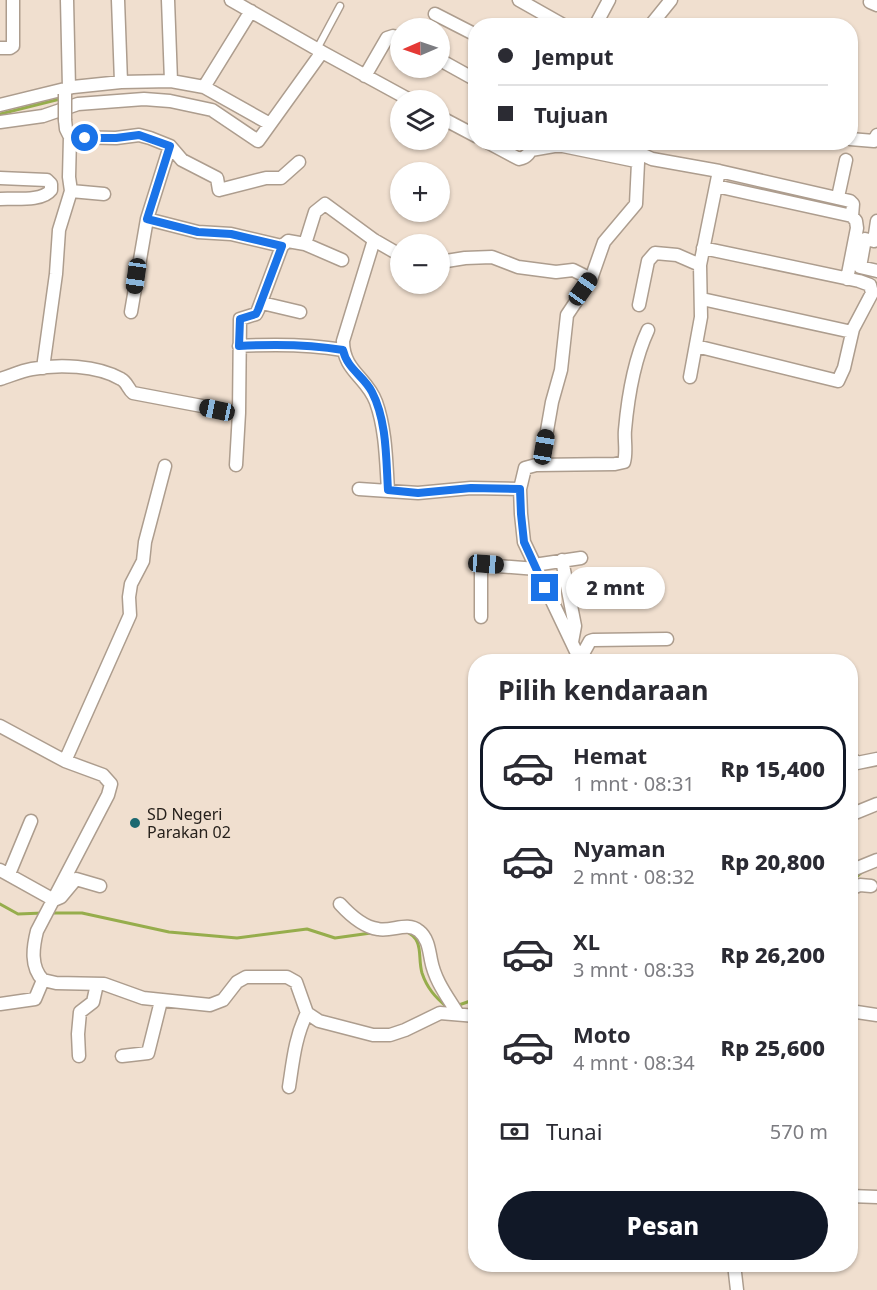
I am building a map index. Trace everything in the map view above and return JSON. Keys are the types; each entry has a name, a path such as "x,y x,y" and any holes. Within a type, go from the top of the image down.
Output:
{"street":[{"path":"0,48 13,46 13,0"},
{"path":"43,368 56,274 59,230 71,191 70,137 65,120 67,0"},
{"path":"118,0 121,82"},
{"path":"168,0 171,81"},
{"path":"231,0 391,90"},
{"path":"519,0 551,18"},
{"path":"599,18 609,0"},
{"path":"656,18 671,0"},
{"path":"206,108 209,89 251,11"},
{"path":"435,14 468,31"},
{"path":"364,76 387,38 390,37"},
{"path":"0,122 43,116 67,94 144,99 206,108 258,141 319,50"},
{"path":"450,66 468,76"},
{"path":"0,105 121,82 171,81 209,89 270,124"},
{"path":"450,122 468,132"},
{"path":"70,137 116,138 139,135 170,146 182,160 217,178 219,190 266,178 281,178 299,162"},
{"path":"858,140 874,141 877,135"},
{"path":"131,312 147,219 170,146"},
{"path":"502,150 519,159 525,158 530,150"},
{"path":"614,150 639,152 652,159 719,171 852,202 852,216 857,228 847,279"},
{"path":"541,465 552,402 561,370 567,315 591,279 604,242 636,204 639,152"},
{"path":"838,197 846,160"},
{"path":"690,377 702,298 700,265 719,171"},
{"path":"0,178 47,180 51,184 48,195 0,199"},
{"path":"716,186 852,216"},
{"path":"71,191 104,194"},
{"path":"305,244 315,212 325,204 390,249"},
{"path":"147,219 198,232 231,234 282,246"},
{"path":"877,221 874,241 865,239 860,267 877,271"},
{"path":"374,240 343,341 343,350 346,360 371,391 376,403 383,435 388,490"},
{"path":"236,465 240,319 256,314 282,246 288,241 305,244 342,260"},
{"path":"696,346 838,381 844,368 852,332 870,300 872,290 870,285 847,279 703,248"},
{"path":"639,305 648,261 655,253 677,255 700,265"},
{"path":"450,260 492,257 518,267 556,272 573,270 591,279"},
{"path":"702,298 852,332"},
{"path":"262,303 300,312"},
{"path":"578,654 524,542 520,489 525,468 541,465 624,462 625,427 630,397 641,347 648,330"},
{"path":"239,346 291,344 343,350"},
{"path":"0,380 31,369 97,370 122,379 129,390 134,393 239,413"},
{"path":"65,761 131,613 129,593 132,580 143,561 145,542 165,466"},
{"path":"359,489 418,493 471,488 520,489"},
{"path":"481,617 481,571 484,565 536,567 581,558"},
{"path":"562,560 575,626 572,642"},
{"path":"584,654 590,641 593,640 668,639"},
{"path":"0,726 65,761 103,775 111,784 108,795 37,931 34,950 35,968 43,980 56,983 97,984 116,988 132,996 210,1005 223,1000 237,982 246,976 287,977 297,982 307,1013 319,1021 380,1035 390,1035 405,1030 440,1013 455,1009 468,1013"},
{"path":"858,763 877,759"},
{"path":"858,812 877,804"},
{"path":"31,820 5,872 52,905"},
{"path":"858,868 877,860"},
{"path":"52,905 76,879 100,886"},
{"path":"858,886 871,886"},
{"path":"340,904 355,918 378,930 405,926 414,927 419,931 427,944 437,982 455,1009"},
{"path":"0,1004 35,999 43,980"},
{"path":"79,1056 80,1012 93,1002 97,984"},
{"path":"122,1056 148,1053 161,1000"},
{"path":"858,1012 877,1015"},
{"path":"289,1087 294,1045 307,1013"},
{"path":"858,1196 877,1197"},
{"path":"735,1272 736,1290"}],"lane":[{"path":"319,50 340,6"}],"waterway":[{"path":"0,114 60,99"},
{"path":"858,876 862,872"},
{"path":"0,904 18,914 43,913"},
{"path":"50,913 82,913 169,932 237,938 307,929 335,938 371,933"},
{"path":"405,931 418,943 422,973 426,983 447,1007"},
{"path":"456,1006 468,1002"}],"place":[{"name":"SD Negeri Parakan 02","path":"135,823"}],"route":[{"path":"85,138 139,135 170,146 147,219 198,232 231,234 282,246 256,314 240,319 239,346 291,344 343,350 352,370 371,391 376,403 383,435 388,490 418,493 471,488 520,489 524,542 545,588"}]}
